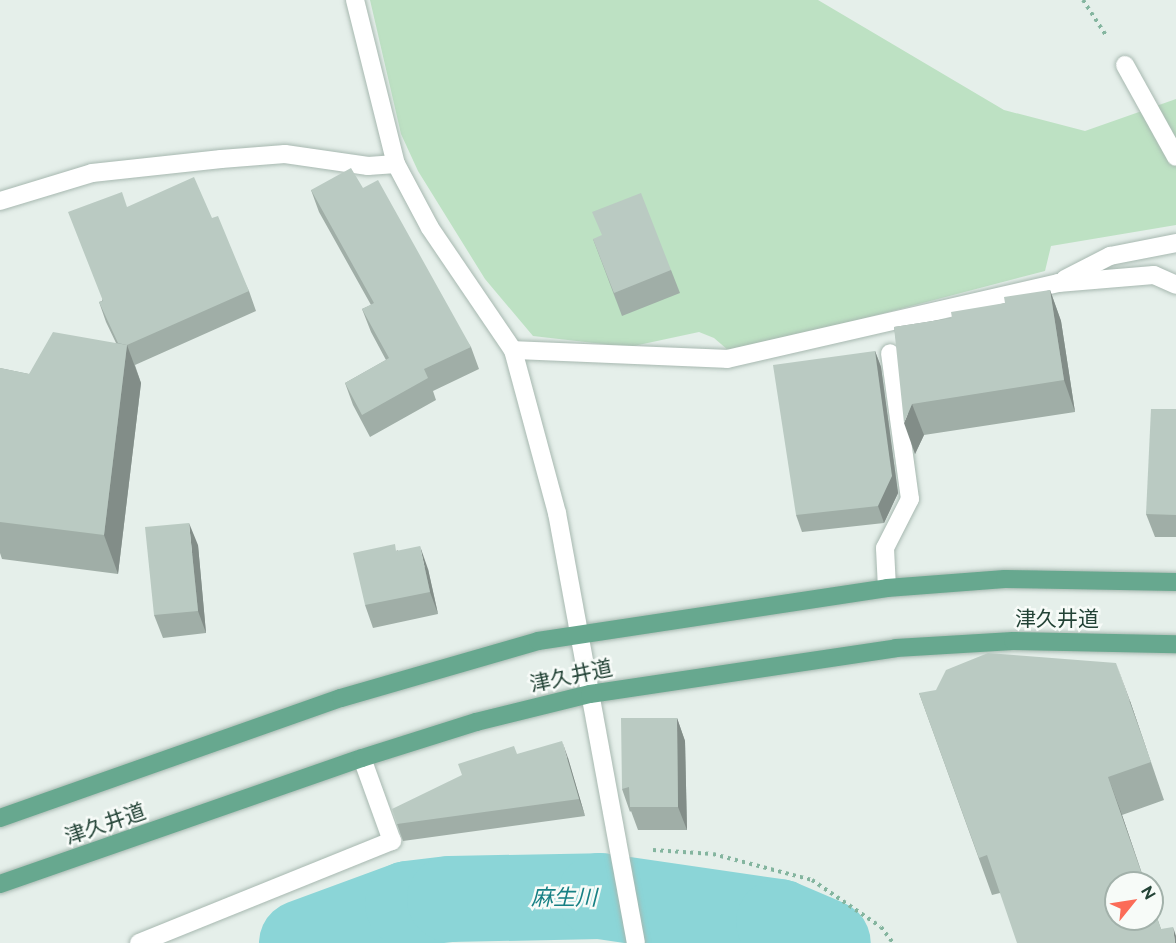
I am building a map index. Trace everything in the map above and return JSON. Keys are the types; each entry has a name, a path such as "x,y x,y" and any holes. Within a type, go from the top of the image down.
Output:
{"main road":[{"name":"津久井道","path":"0,818 341,698 461,662 578,634 887,588 1005,579 1176,582"},
{"name":"津久井道","path":"0,884 362,758 476,722 590,694 896,648 1013,641 1176,644"}],"street":[{"path":"355,0 396,164 430,228 513,350 557,513 635,936"},
{"path":"1125,64 1176,158"},
{"path":"0,201 92,173 221,159 285,154 368,166 396,164"},
{"path":"1058,283 1110,256 1176,243"},
{"path":"513,350 727,359 1058,283 1154,275 1176,285"},
{"path":"887,588 885,548 910,499 890,353"},
{"path":"139,943 392,841 362,758"}],"path":[{"path":"1083,0 1125,64"},
{"path":"617,848 713,854 812,880 881,927 893,943"}],"green space":[{"path":"370,0 818,0 1004,110 1085,131 1176,99 1176,225 1051,246 1045,271 801,335 728,350 714,338 699,332 629,347 533,336 485,279 418,171 401,134"}],"building":[{"path":"351,168 363,188 378,180 471,347 424,369 428,378 362,415 345,383 389,358 362,309 374,303 311,190"},
{"path":"194,177 212,218 218,216 249,291 127,345 118,343 99,302 103,301 68,212 122,192 127,207"},
{"path":"641,193 671,270 614,293 593,239 602,235 592,212"},
{"path":"1050,290 1064,380 912,404 904,423 894,327 952,318 951,312 1005,303 1004,297"},
{"path":"53,332 127,345 104,535 0,522 0,368 29,374"},
{"path":"875,351 892,476 878,506 796,515 773,365"},
{"path":"1151,409 1176,409 1176,515 1146,514"},
{"path":"189,523 198,611 154,615 145,527"},
{"path":"395,544 396,551 420,546 430,592 365,605 353,553"},
{"path":"988,653 1116,663 1151,762 1108,777 1141,871 1104,871 1104,931 1164,931 1164,928 1173,927 1175,943 1017,943 987,855 979,858 919,693 936,690 946,670"},
{"path":"621,718 677,718 678,807 630,807 629,787 622,789"},
{"path":"562,741 579,799 397,824 392,809 462,775 458,764 514,746 517,754"}],"waterway":[{"name":"麻生川","path":"302,943 408,904 450,899 600,896 779,922 828,943"}]}
